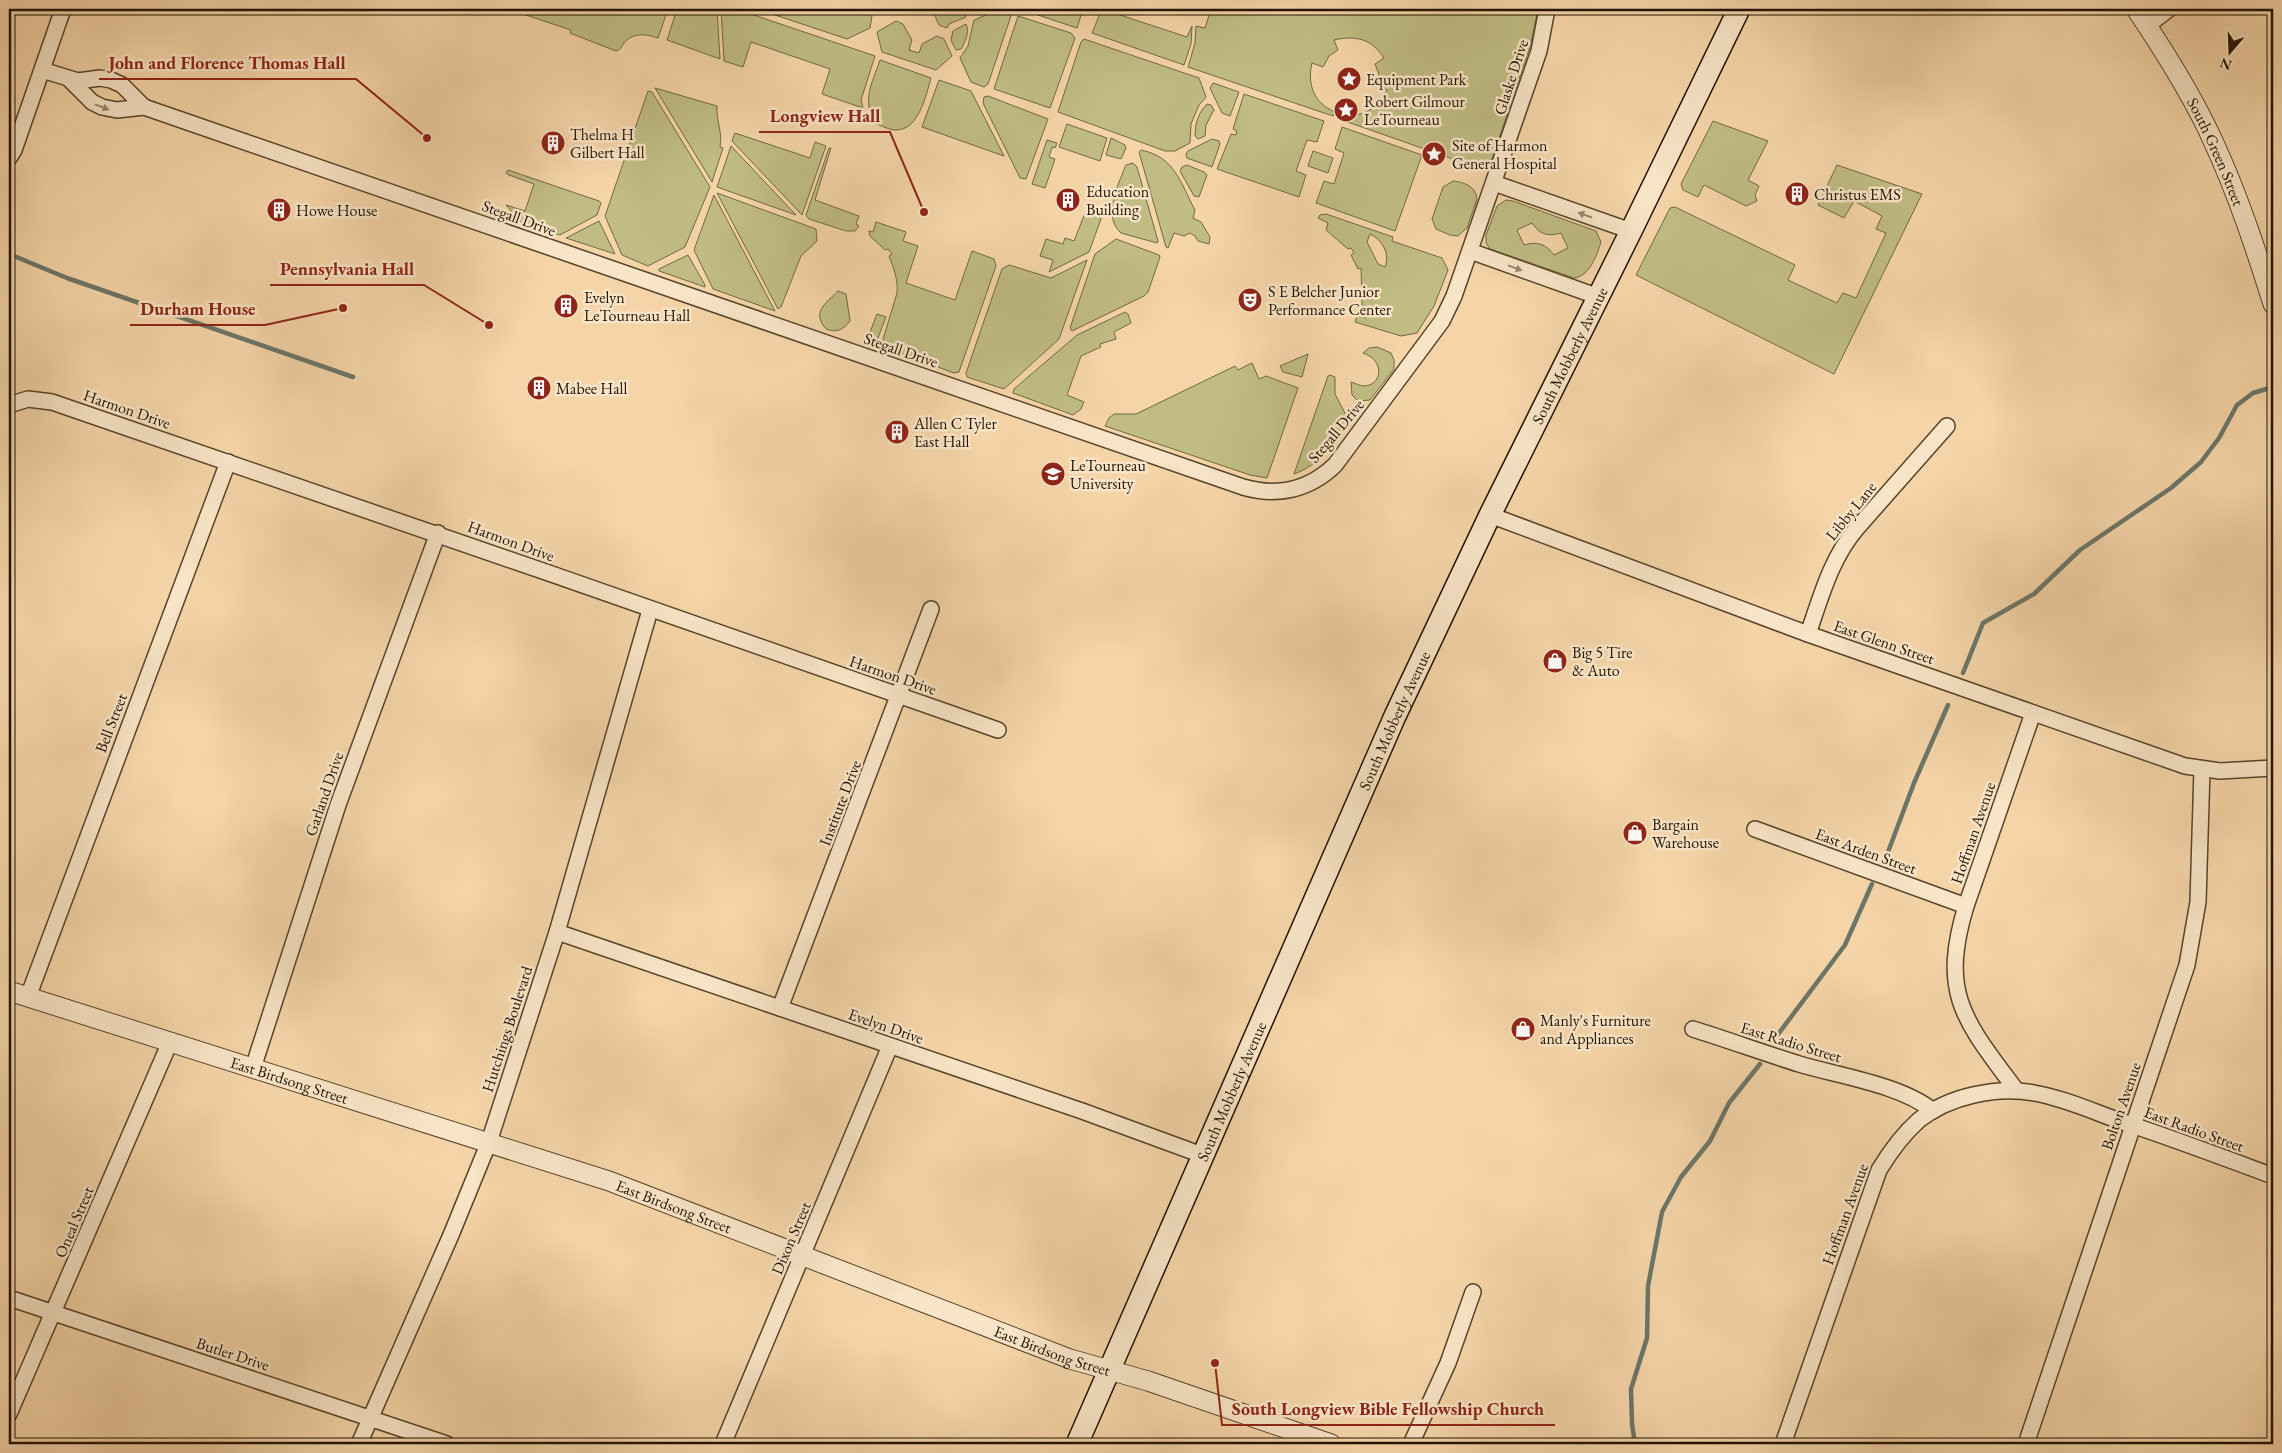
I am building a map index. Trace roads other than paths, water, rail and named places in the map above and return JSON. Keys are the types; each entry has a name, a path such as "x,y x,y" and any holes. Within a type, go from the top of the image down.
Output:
{"main road":[{"name":"South Mobberly Avenue","path":"1077,1444 1395,716 1490,515 1632,231 1739,9"}],"street":[{"path":"9,158 14,150 63,9"},
{"name":"Glaske Drive","path":"1494,183 1539,51 1547,9"},
{"name":"South Green Street","path":"2136,9 2185,86 2214,142 2236,195 2273,304"},
{"path":"2148,26 2169,9"},
{"name":"Stegall Drive","path":"42,70 78,82 100,78 111,80 122,85 144,107"},
{"name":"Stegall Drive","path":"70,80 92,102 102,107 117,110 144,107 1262,492 1279,492 1301,487 1321,477 1335,465 1442,321 1451,304 1494,183"},
{"path":"1494,183 1632,231"},
{"path":"1470,251 1599,297"},
{"name":"Harmon Drive","path":"9,405 28,399 52,402 438,533 650,610 998,730"},
{"name":"Libby Lane","path":"1808,634 1831,571 1844,545 1947,426"},
{"name":"Bell Street","path":"28,997 228,462"},
{"name":"East Glenn Street","path":"1490,515 1808,634 2168,760 2202,769 2229,771 2273,768"},
{"name":"Garland Drive","path":"253,1068 338,805 438,533"},
{"name":"Institute Drive","path":"780,1008 931,609"},
{"name":"Hutchings Boulevard","path":"359,1444 451,1236 488,1142 558,932 650,610"},
{"name":"Hoffman Avenue","path":"2016,1090 1970,1026 1959,1000 1955,955 1966,906 2033,713"},
{"name":"Bolton Avenue","path":"2026,1444 2184,974 2193,940 2199,890 2202,769"},
{"name":"East Arden Street","path":"1755,829 1966,906"},
{"name":"Evelyn Drive","path":"558,932 1202,1155"},
{"name":"East Birdsong Street","path":"9,991 618,1184 1070,1358 1156,1384 1331,1444"},
{"name":"East Radio Street","path":"1693,1029 1898,1092 1916,1099 1933,1111"},
{"name":"Oneal Street","path":"9,1414 170,1042"},
{"name":"Dixon Street","path":"724,1444 890,1046"},
{"name":"Hoffman Avenue","path":"1783,1444 1879,1170 1889,1154 1908,1131 1933,1111 1979,1094 2002,1090 2016,1090"},
{"name":"East Radio Street","path":"2016,1090 2046,1095 2273,1176"},
{"path":"1411,1444 1448,1363 1473,1292"},
{"name":"Butler Drive","path":"9,1298 447,1444"}],"waterway":[{"path":"9,254 67,278 353,377"},
{"path":"1963,673 1983,623 2034,594 2080,550 2171,488 2201,462 2219,438 2237,405 2253,393 2273,387"},
{"path":"1888,852 1914,783 1948,705"},
{"path":"1773,1041 1845,945 1872,884"},
{"path":"1635,1444 1632,1424 1631,1389 1647,1338 1648,1286 1662,1212 1681,1177 1710,1141 1729,1103 1760,1064"}],"place":[{"name":"Equipment Park","path":"1349,79"},
{"name":"Robert Gilmour LeTourneau","path":"1346,110"},
{"name":"John and Florence Thomas Hall","path":"427,138"},
{"name":"Thelma H Gilbert Hall","path":"553,143"},
{"name":"Site of Harmon General Hospital","path":"1434,154"},
{"name":"Christus EMS","path":"1797,194"},
{"name":"Education Building","path":"1068,200"},
{"name":"Howe House","path":"279,210"},
{"name":"Longview Hall","path":"924,212"},
{"name":"S E Belcher Junior Performance Center","path":"1250,300"},
{"name":"Evelyn LeTourneau Hall","path":"566,306"},
{"name":"Durham House","path":"343,308"},
{"name":"Pennsylvania Hall","path":"489,325"},
{"name":"Mabee Hall","path":"539,388"},
{"name":"Allen C Tyler East Hall","path":"897,432"},
{"name":"LeTourneau University","path":"1053,474"},
{"name":"Big 5 Tire & Auto","path":"1555,661"},
{"name":"Bargain Warehouse","path":"1635,833"},
{"name":"Manly's Furniture and Appliances","path":"1523,1029"},
{"name":"South Longview Bible Fellowship Church","path":"1215,1363"}]}
